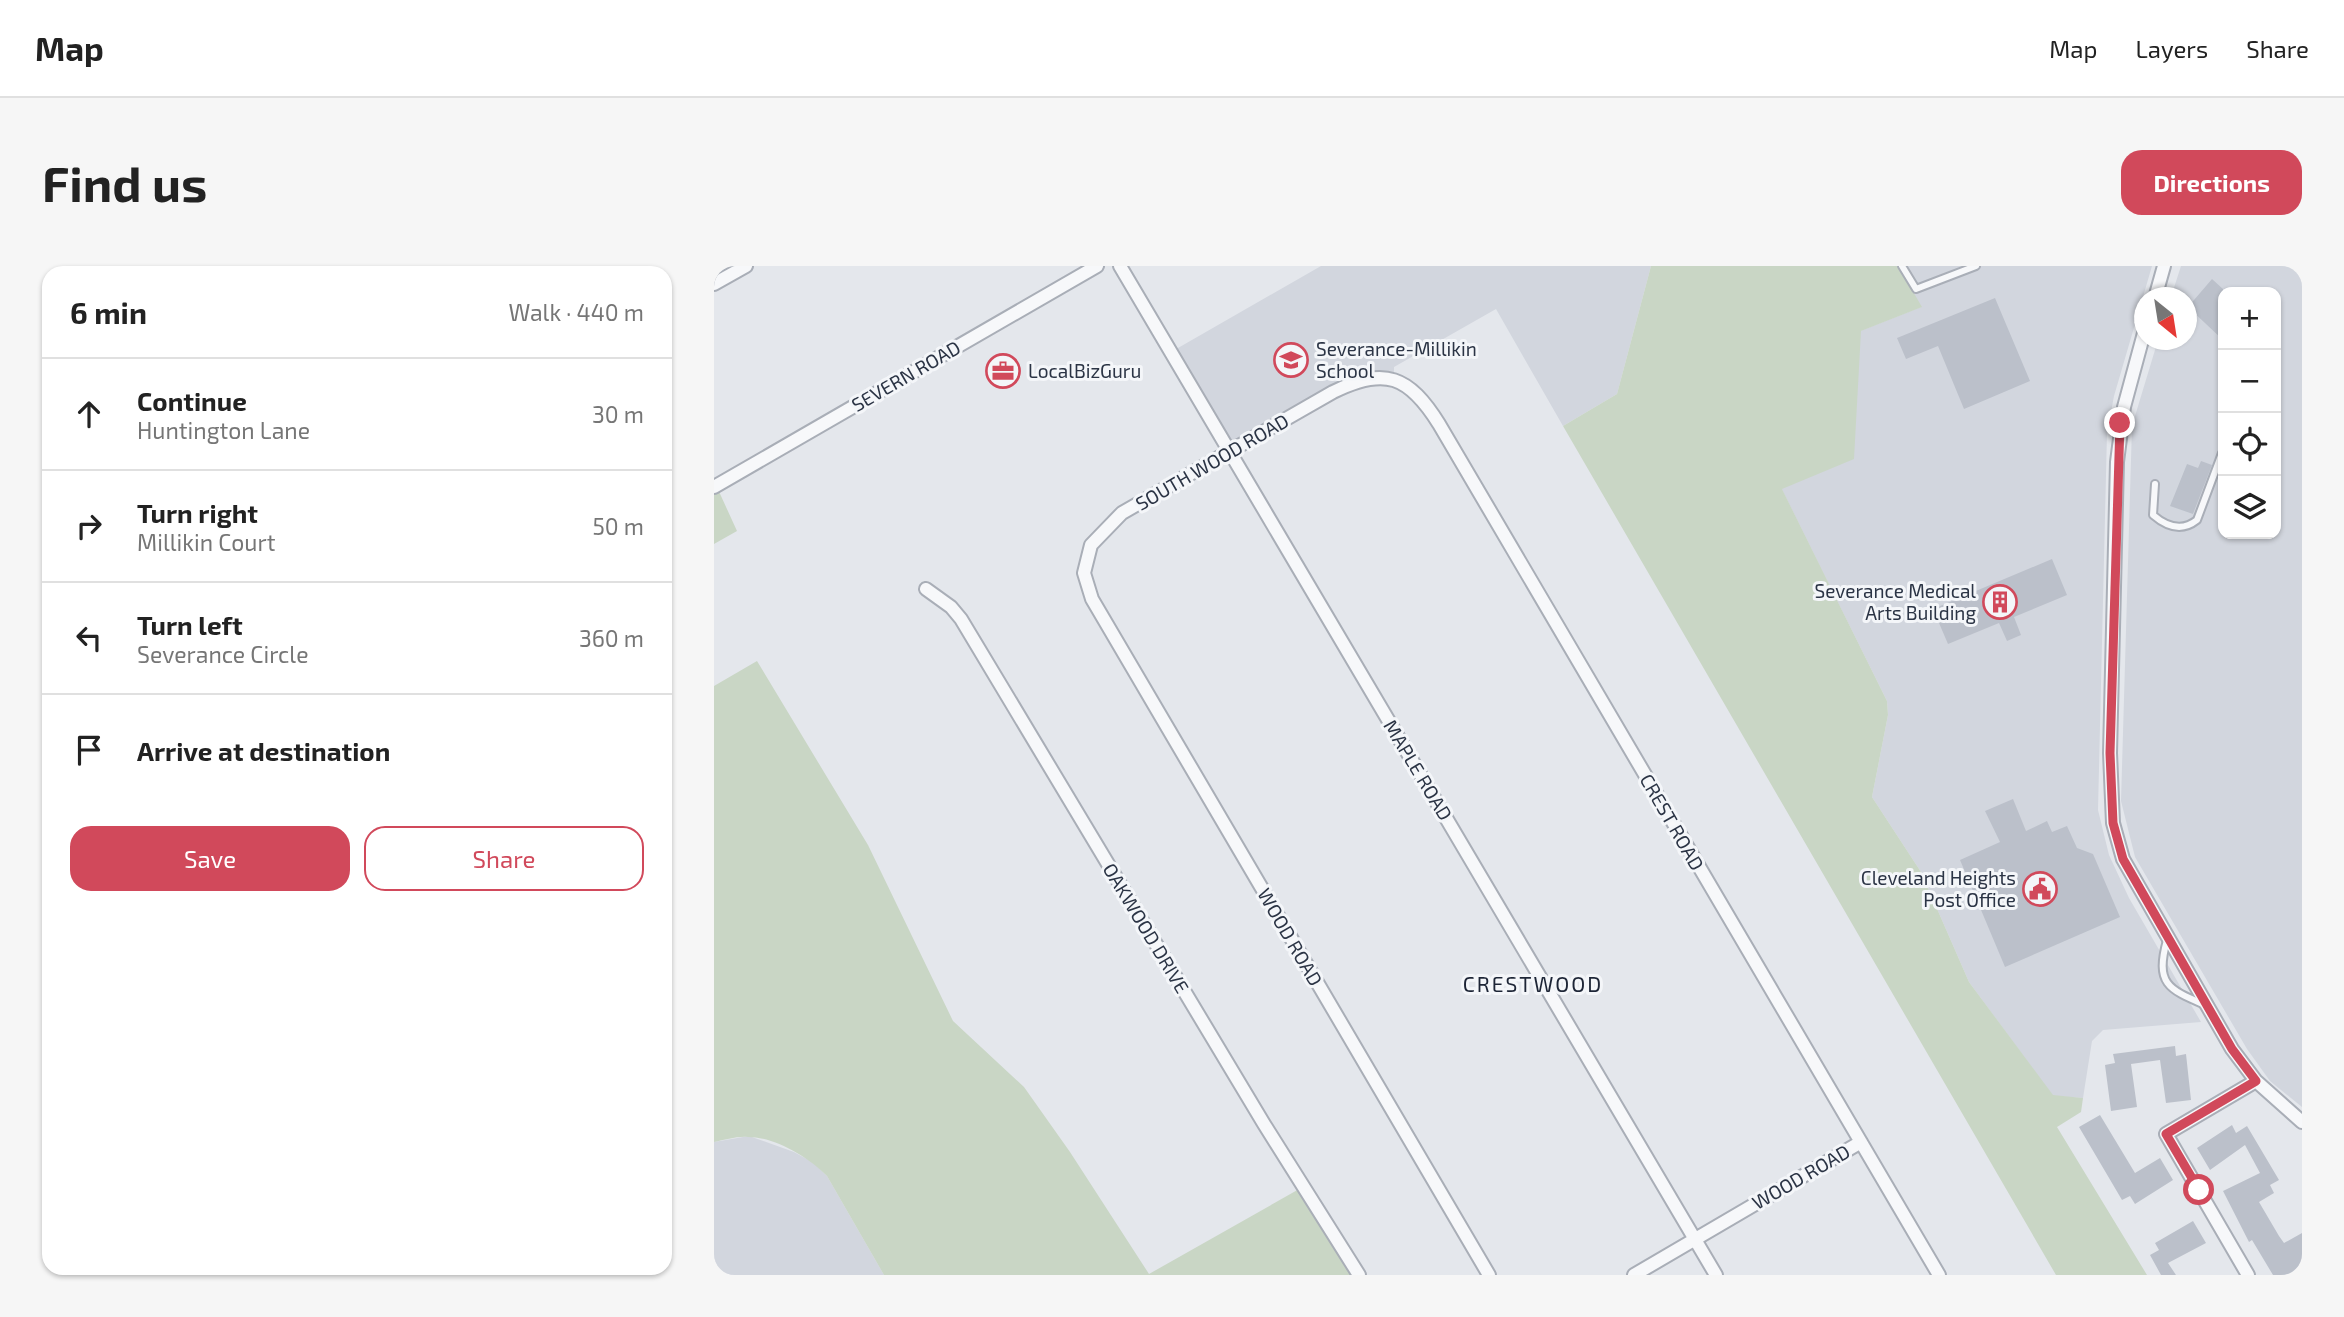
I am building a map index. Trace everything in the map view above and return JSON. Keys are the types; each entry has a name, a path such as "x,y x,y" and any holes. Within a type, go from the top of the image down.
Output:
{"street":[{"path":"714,284 746,266"},
{"name":"SEVERN ROAD","path":"714,487 1097,266"},
{"name":"MAPLE ROAD","path":"1120,266 1716,1275"},
{"path":"2158,287 2164,266"},
{"path":"2139,350 2124,407 2117,462 2110,790 2113,823 2123,859 2232,1049 2256,1081 2302,1122"},
{"name":"SOUTH WOOD ROAD","path":"1092,599 1084,573 1091,545 1122,513 1350,383 1378,377 1394,380"},
{"name":"CREST ROAD","path":"1394,380 1417,392 1439,424 1939,1275"},
{"name":"OAKWOOD DRIVE","path":"926,589 951,607 961,619 1264,1125 1359,1275"},
{"name":"WOOD ROAD","path":"1092,599 1489,1275"},
{"path":"2248,1275 2166,1134 2256,1081"},
{"name":"WOOD ROAD","path":"1634,1275 1861,1142"}],"lane":[{"path":"1902,266 1916,289 1976,266"},
{"path":"2155,484 2152,515 2181,529 2188,527 2197,520 2218,464"},
{"path":"2168,938 2162,958 2163,977 2173,991 2206,1005"}],"shaded area":[{"name":"Severance-Millikin School","path":"1321,266 1651,266 1617,394 1563,426 1496,309 1394,367 1394,380 1363,379 1230,452 1171,352"},
{"path":"1898,266 2152,266 2146,287 2134,287 2134,328 2114,396 2107,433 2098,810 2109,855 2129,898 2201,1022 2103,1030 2092,1041 2083,1098 2053,1096 1969,982 1921,872 1872,797 1888,715 1887,701 1729,383 1921,307"},
{"path":"2181,266 2302,266 2302,1107 2270,1081 2247,1049 2135,857 2121,801 2132,426 2155,350 2197,350 2197,287 2174,287"},
{"path":"749,1136 794,1152 814,1163 827,1176 884,1275 714,1275 714,1142"}],"green space":[{"path":"1651,266 1898,266 1922,307 1861,331 1854,459 1782,489 1887,701 1888,715 1872,797 1921,872 1969,982 2053,1095 2083,1098 2081,1112 2057,1127 2147,1275 2056,1275 1563,426 1617,394"},
{"path":"716,485 737,531 714,544 714,487"},
{"path":"757,661 868,845 953,1021 1024,1087 1070,1152 1149,1274 1308,1184 1363,1275 884,1275 827,1176 810,1162 769,1140 740,1137 714,1142 714,686"}],"building":[{"path":"2212,279 2221,287 2218,287 2218,335 2197,315 2197,296"},
{"path":"1995,298 2030,381 1964,409 1938,346 1906,359 1897,338"},
{"path":"2201,461 2212,465 2193,514 2170,506 2187,464 2198,468"},
{"name":"Severance Medical Arts Building","path":"2052,559 2067,595 2014,617 2021,635 2007,641 1999,623 1948,644 1933,609"},
{"name":"Cleveland Heights Post Office","path":"2013,799 2026,831 2047,821 2052,832 2067,826 2077,848 2093,854 2120,917 2005,967 1960,860 2000,842 1985,811"},
{"path":"2175,1046 2176,1056 2186,1054 2191,1100 2166,1103 2160,1060 2131,1064 2137,1107 2111,1111 2105,1065 2115,1063 2113,1054"},
{"path":"2100,1115 2135,1173 2160,1158 2173,1180 2135,1204 2130,1196 2122,1200 2079,1127"},
{"path":"2232,1125 2236,1133 2247,1126 2279,1180 2270,1185 2274,1193 2259,1202 2279,1236 2284,1243 2302,1233 2302,1272 2297,1275 2273,1275 2252,1240 2249,1242 2223,1191 2260,1173 2245,1145 2210,1170 2197,1148"},
{"path":"2193,1221 2206,1243 2168,1263 2176,1275 2161,1275 2150,1255 2159,1250 2155,1243"}],"place":[{"name":"Severance-Millikin School","path":"1291,360"},
{"name":"LocalBizGuru","path":"1003,371"},
{"name":"Severance Medical Arts Building","path":"2000,602"},
{"name":"Cleveland Heights Post Office","path":"2040,889"}],"district":[{"name":"CRESTWOOD","path":"1533,985"}],"route":[{"path":"2120,423 2110,753 2113,823 2123,859 2232,1049 2256,1081 2166,1134 2199,1190"}]}
